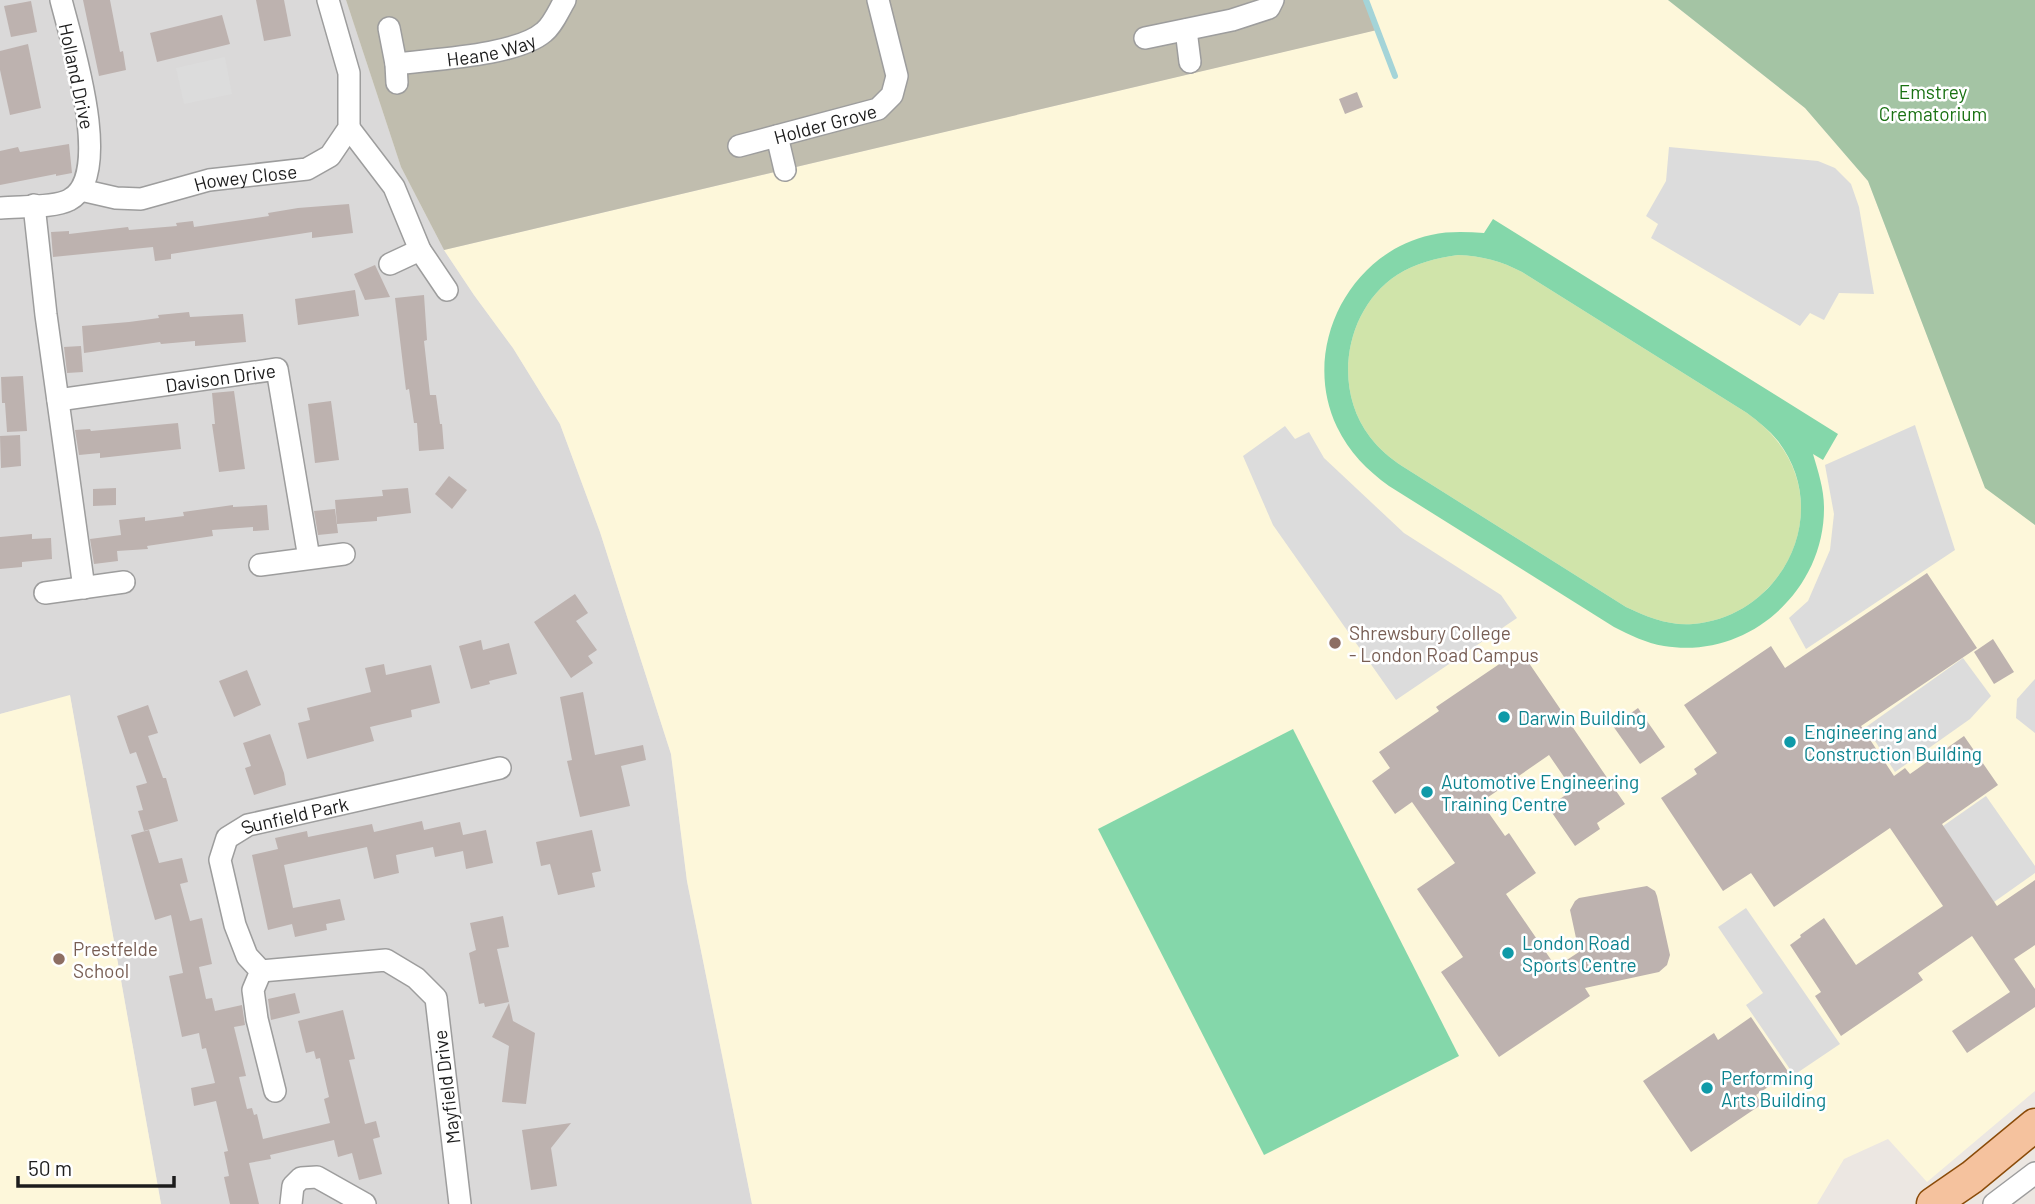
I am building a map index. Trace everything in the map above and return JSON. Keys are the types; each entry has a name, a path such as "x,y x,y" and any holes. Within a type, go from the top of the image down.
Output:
{"main road":[{"path":"1933,1204 1972,1177 2035,1125"}],"street":[{"name":"Holland Drive","path":"61,0 90,124 89,167 81,190"},
{"path":"328,0 349,73 349,128 394,187 420,250 447,290"},
{"name":"Heane Way","path":"389,28 396,74 528,42 546,31 565,0"},
{"name":"Holder Grove","path":"739,146 878,109 892,95 897,76 878,0"},
{"path":"1145,38 1232,20 1269,8 1273,0"},
{"path":"1185,30 1190,62"},
{"name":"Howey Close","path":"81,190 116,198 141,199 209,180 307,169 330,156 349,128"},
{"path":"777,136 785,170"},
{"path":"0,208 56,206 72,199 81,190"},
{"path":"34,205 85,587"},
{"path":"390,264 420,250"},
{"name":"Davison Drive","path":"58,400 277,369 309,558"},
{"path":"260,565 344,554"},
{"path":"45,593 124,582"},
{"name":"Sunfield Park","path":"261,971 247,956 235,925 220,860 227,838 248,825 500,768"},
{"name":"Mayfield Drive","path":"261,971 386,960 416,978 436,998 460,1204"},
{"path":"261,971 253,990 257,1019 275,1091"},
{"path":"1994,1204 2035,1173"},
{"path":"291,1204 293,1185 301,1178 317,1177 365,1204"}],"shaded area":[{"path":"0,0 346,0 401,167 444,250 513,348 560,424 600,532 671,754 687,881 752,1204 161,1204 70,696 0,714"},
{"path":"346,0 1366,0 1377,30 444,250 401,167"},
{"name":"Shrewsbury College - London Road Campus","path":"1365,0 1668,0 1805,108 1868,181 1985,487 2035,525 2035,1091 1927,1182 1888,1139 1844,1159 1817,1204 752,1204 687,881 671,754 600,532 560,424 513,348 444,250 1376,30"},
{"path":"225,57 232,94 184,104 176,68"},
{"path":"1669,147 1818,161 1835,168 1851,184 1859,207 1874,294 1839,293 1824,320 1810,313 1800,326 1651,238 1658,224 1646,216 1666,181"},
{"path":"1915,425 1955,550 1806,649 1789,618 1808,601 1830,550 1834,514 1825,465"},
{"path":"1285,426 1295,439 1309,432 1324,458 1404,533 1501,595 1517,618 1396,700 1273,525 1243,456"},
{"path":"1963,658 1991,696 1970,719 1895,772 1866,727"},
{"path":"2035,679 2035,733 2016,718 2017,699"},
{"name":"Prestfelde School","path":"70,695 161,1204 0,1204 0,714"},
{"path":"1986,796 2035,866 2035,873 1994,902 1943,826"},
{"path":"1746,908 1840,1044 1794,1075 1746,1005 1763,993 1718,927"}],"green space":[{"name":"Emstrey Crematorium","path":"1668,0 2035,0 2035,525 1985,488 1868,181 1805,108"},
{"path":"1493,219 1838,434 1823,460 1813,454 1822,487 1824,507 1821,538 1811,566 1796,592 1776,613 1752,630 1725,642 1695,647 1664,646 1644,641 1614,627 1389,486 1353,452 1337,427 1327,397 1324,367 1329,337 1339,309 1355,283 1376,262 1402,245 1431,235 1484,233","holes":["1467,256 1491,260 1522,272 1747,413 1778,441 1794,470 1801,499 1799,529 1790,557 1773,582 1751,603 1724,617 1693,624 1667,622 1642,614 1626,607 1402,466 1373,441 1358,417 1351,396 1348,373 1356,328 1366,308 1379,290 1404,271 1434,259"]},
{"path":"1458,255 1491,260 1522,272 1747,413 1775,438 1794,470 1801,500 1799,529 1790,557 1773,582 1751,603 1724,617 1693,624 1667,622 1642,614 1626,607 1402,466 1373,441 1358,417 1351,396 1348,373 1356,328 1379,290 1397,275 1426,262"},
{"path":"1293,729 1459,1056 1264,1155 1098,829"}],"building":[{"path":"83,0 110,0 126,70 99,76"},
{"path":"256,0 284,0 291,36 264,41"},
{"path":"31,1 37,32 11,37 4,6"},
{"path":"222,15 230,44 157,62 150,33"},
{"path":"28,44 41,108 10,115 0,70 0,51"},
{"path":"1357,92 1363,107 1345,114 1339,99"},
{"path":"69,144 72,173 0,185 0,151 18,147 20,152"},
{"path":"349,204 353,233 312,238 312,232 171,254 171,259 155,261 153,247 53,257 51,232 69,231 69,234 128,227 129,230 177,226 176,223 193,221 194,227 269,216 268,213 298,208"},
{"path":"375,265 390,297 365,300 354,274"},
{"path":"355,290 359,316 298,325 295,299"},
{"path":"424,295 427,340 424,341 430,395 436,395 444,449 419,451 417,423 414,423 409,389 406,390 395,298"},
{"path":"189,312 190,317 243,314 246,342 195,346 195,341 160,342 84,353 82,326 129,322 159,318 158,315"},
{"path":"81,346 83,372 67,373 64,347"},
{"path":"23,376 27,431 7,432 1,377"},
{"path":"234,391 245,469 219,472 212,424 215,424 212,393"},
{"path":"331,401 339,460 315,463 308,404"},
{"path":"178,423 181,449 100,458 100,453 79,455 75,430"},
{"path":"20,435 21,466 1,468 0,436"},
{"path":"449,476 467,490 452,509 435,494"},
{"path":"116,488 116,505 93,506 93,489"},
{"path":"408,488 411,513 377,517 377,521 337,524 335,500 383,496 382,490"},
{"path":"233,505 267,505 269,530 253,531 253,527 212,530 213,536 147,546 148,549 117,551 118,561 94,564 90,539 121,535 119,520 145,517 145,521 184,516 183,512"},
{"path":"335,509 338,533 318,535 314,511"},
{"path":"32,534 32,539 51,538 52,559 22,562 22,567 0,569 0,537"},
{"name":"Engineering and Construction Building","path":"1927,573 1977,648 1861,726 1894,776 1905,768 1910,774 1964,736 1998,785 1942,824 1997,906 2035,880 2035,945 2014,959 2035,989 2035,1007 1967,1053 1952,1031 2010,992 1972,936 1918,973 1923,980 1841,1036 1815,996 1821,992 1790,945 1824,918 1856,965 1943,906 1890,828 1774,907 1751,873 1723,891 1661,798 1697,774 1694,769 1717,753 1684,705 1771,646 1785,668"},
{"path":"575,594 588,613 576,621 597,650 588,656 593,663 571,678 534,622"},
{"path":"1993,639 2014,672 1994,684 1974,652"},
{"path":"481,640 483,650 509,643 517,674 471,689 459,646"},
{"path":"1520,650 1625,804 1597,823 1600,829 1575,846 1548,807 1573,790 1549,755 1481,802 1505,836 1509,833 1536,873 1506,894 1556,967 1579,952 1570,910 1575,901 1579,898 1647,886 1655,891 1657,896 1670,955 1667,965 1659,972 1585,988 1590,996 1499,1057 1441,972 1463,957 1417,889 1455,863 1412,802 1395,814 1372,781 1390,768 1379,752 1439,711 1436,707"},
{"path":"384,664 386,675 431,665 440,703 411,710 412,717 370,727 374,741 307,759 298,723 310,720 307,708 371,692 365,668"},
{"path":"247,670 261,705 234,717 219,681"},
{"path":"583,692 595,755 643,745 646,760 621,766 630,806 580,817 567,761 572,760 560,697"},
{"path":"148,705 158,733 148,736 163,778 166,778 178,821 144,831 138,811 143,810 136,786 147,783 136,752 130,754 117,716"},
{"path":"1638,708 1665,747 1640,764 1613,726"},
{"path":"270,734 286,785 254,795 245,768 251,766 243,743"},
{"path":"422,821 424,830 460,822 463,835 486,830 493,863 466,869 463,851 435,857 433,847 396,855 399,873 374,879 367,847 284,865 293,908 340,899 345,920 326,924 327,930 295,937 292,924 268,930 252,855 278,849 275,838 307,831 308,837 372,824 374,832"},
{"path":"149,830 159,863 182,858 188,882 180,884 190,921 202,918 212,964 199,967 206,999 212,998 215,1011 242,1005 245,1025 234,1027 246,1076 239,1077 247,1109 252,1108 254,1115 257,1114 263,1139 330,1123 324,1099 329,1097 320,1058 316,1059 314,1051 306,1053 298,1021 343,1010 355,1059 349,1060 365,1124 376,1121 380,1137 373,1139 382,1174 359,1180 352,1153 338,1157 334,1140 270,1155 271,1159 249,1163 259,1204 230,1204 224,1177 229,1176 224,1152 228,1151 216,1101 194,1106 191,1088 215,1083 199,1033 182,1037 169,976 183,973 171,915 155,920 131,835"},
{"path":"592,830 601,871 592,873 595,887 558,895 550,864 541,866 536,842"},
{"path":"503,916 509,947 497,949 509,1002 485,1007 484,1003 479,1004 469,953 476,950 470,923"},
{"path":"295,993 300,1013 271,1020 268,999"},
{"path":"509,1003 513,1021 535,1033 526,1104 502,1102 509,1046 492,1037"},
{"name":"Performing Arts Building","path":"1751,1017 1789,1073 1756,1095 1762,1104 1691,1152 1643,1081 1714,1033 1718,1040"},
{"path":"571,1123 551,1148 557,1186 531,1190 522,1130"}],"waterway":[{"path":"1366,0 1395,76"}],"place":[{"name":"Shrewsbury College - London Road Campus","path":"1335,643"},
{"name":"Darwin Building","path":"1504,717"},
{"name":"Engineering and Construction Building","path":"1790,742"},
{"name":"Automotive Engineering Training Centre","path":"1427,792"},
{"name":"London Road Sports Centre","path":"1508,953"},
{"name":"Prestfelde School","path":"59,959"},
{"name":"Performing Arts Building","path":"1707,1088"}]}
